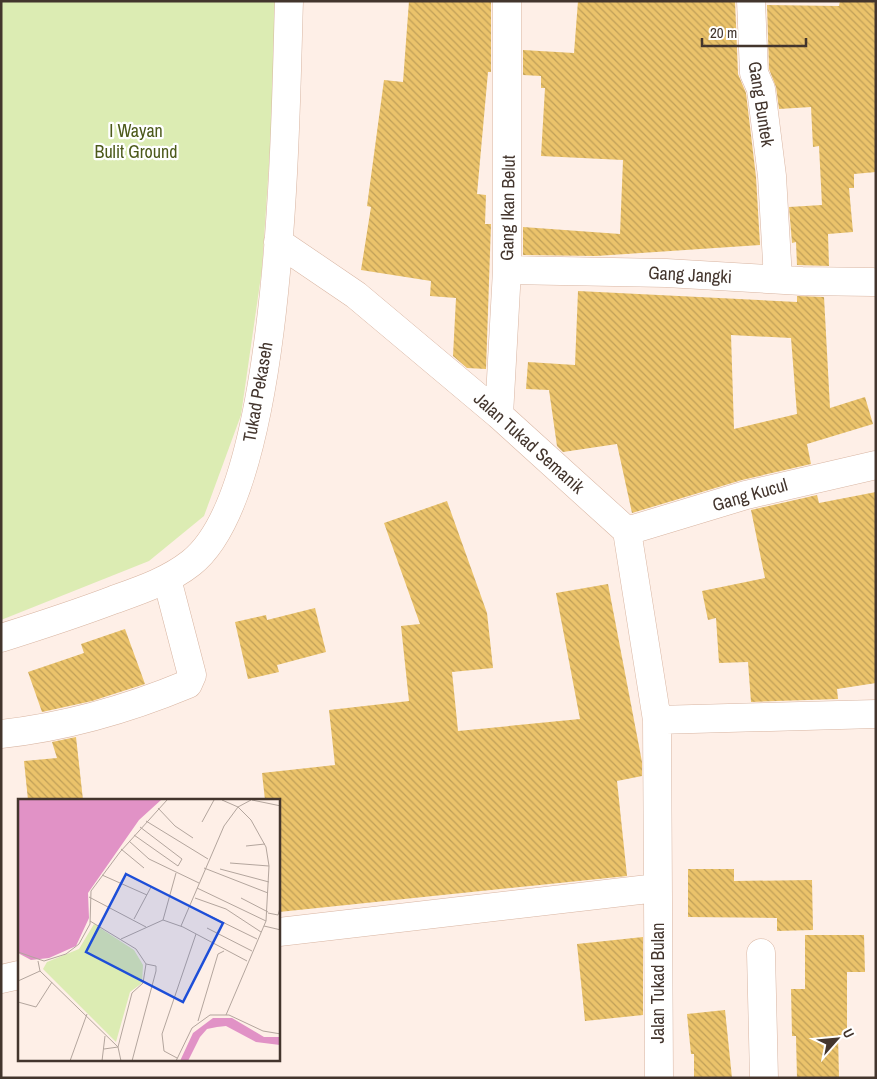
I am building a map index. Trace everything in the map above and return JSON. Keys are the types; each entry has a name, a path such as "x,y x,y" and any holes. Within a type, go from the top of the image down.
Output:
{"street":[{"name":"Tukad Pekaseh","path":"1,638 81,612 167,579 192,563 208,546 224,518 240,478 255,427 266,358 282,196 289,1"},
{"name":"Gang Ikan Belut","path":"499,415 507,270 507,1"},
{"name":"Gang Buntek","path":"750,1 754,73 761,89 772,176 778,279"},
{"name":"Jalan Tukad Semanik","path":"278,242 356,295 499,415 627,531"},
{"name":"Gang Jangki","path":"507,270 666,273 873,282"},
{"name":"Gang Kucul","path":"627,531 746,495 876,465"},
{"path":"280,932 657,888 657,720 627,531"},
{"path":"1,734 42,730 137,704 188,684 192,675 167,579"},
{"path":"657,720 876,714"},
{"name":"Jalan Tukad Bulan","path":"657,888 659,1078"},
{"path":"761,953 764,1078"},
{"path":"1,979 18,975"}],"green space":[{"name":"I Wayan Bulit Ground","path":"1,1 280,1 262,269 241,415 204,516 149,561 1,620"}],"building":[{"path":"409,1 491,1 491,72 488,72 477,194 486,195 485,224 491,224 486,369 467,368 453,356 456,298 430,296 431,281 361,270 371,207 367,206 384,80 403,82"},
{"path":"578,1 735,1 738,74 746,93 756,177 760,245 596,256 523,255 523,227 620,234 623,160 541,156 545,88 541,88 541,76 523,75 523,50 574,53"},
{"path":"840,1 876,1 876,172 854,174 854,188 849,188 853,232 828,234 829,266 797,265 796,242 792,243 789,207 822,205 819,146 813,147 811,107 779,109 776,87 769,69 767,5 839,6"},
{"path":"578,291 797,302 797,296 824,297 830,408 865,397 873,424 807,444 811,464 742,480 632,513 617,444 563,452 557,446 549,390 526,389 528,362 575,365","holes":["731,335 791,338 797,414 734,429"]},
{"path":"876,492 876,683 837,689 838,699 751,702 748,662 719,663 716,618 708,620 702,591 765,578 751,510 817,495 819,503"},
{"path":"447,501 487,613 493,668 452,672 458,731 580,719 556,593 608,584 642,762 642,776 617,781 627,876 280,912 280,799 265,799 262,773 335,765 329,710 409,701 401,626 420,624 384,523"},
{"path":"315,608 326,652 277,665 279,672 248,679 235,622 266,615 267,620"},
{"path":"125,629 145,684 92,701 42,712 28,672 84,653 81,644"},
{"path":"76,737 83,799 28,799 24,761 57,758 52,742"},
{"path":"688,869 734,869 734,881 812,880 813,930 777,931 777,918 688,917"},
{"path":"805,935 864,935 865,972 847,972 847,1035 838,1035 839,1078 797,1078 796,1036 792,1036 791,989 805,989"},
{"path":"643,937 643,1015 585,1021 577,944"},
{"path":"725,1010 732,1078 694,1078 694,1054 691,1054 687,1014"}]}
